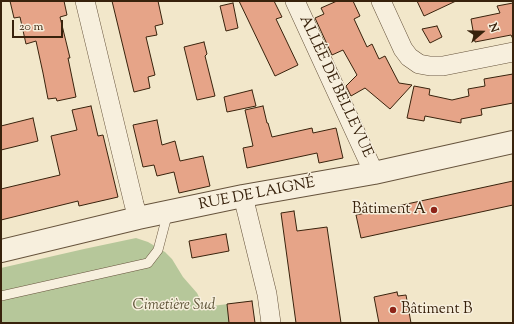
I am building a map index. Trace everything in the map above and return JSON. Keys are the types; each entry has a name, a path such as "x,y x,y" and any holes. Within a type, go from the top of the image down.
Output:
{"street":[{"path":"85,1 138,218"},
{"name":"ALLÉE DE BELLEVUE","path":"296,1 374,173"},
{"path":"381,1 403,49 409,57 419,64 442,66 513,52"},
{"name":"RUE DE LAIGNÉ","path":"1,251 138,218 244,196 374,173 513,142"},
{"path":"244,196 267,294 271,323"}],"lane":[{"path":"1,296 148,263 158,250 168,212"}],"green space":[{"name":"Cimetière Sud","path":"136,238 148,242 165,252 172,259 183,277 197,293 204,307 252,301 255,323 1,323 1,268"}],"building":[{"path":"10,1 64,1 67,15 60,17 70,58 68,58 76,97 57,101 56,98 48,99 36,41 26,44 20,17 14,18"},
{"path":"112,1 158,1 163,24 155,26 157,35 146,37 155,75 148,77 150,88 134,92"},
{"path":"239,1 274,1 282,17 276,19 298,65 275,76"},
{"path":"337,1 353,1 360,16 354,19 367,47 372,44 379,59 385,56 399,83 412,85 390,109 365,88 351,96 346,86 357,75 343,50 332,55 315,18 324,14 321,8"},
{"path":"417,1 456,1 424,16"},
{"path":"233,3 238,28 226,31 220,6"},
{"path":"513,3 513,39 511,35 475,42 471,19 500,13 497,6"},
{"path":"437,26 442,37 430,43 422,29"},
{"path":"204,42 207,54 205,56 215,96 197,100 184,47"},
{"path":"513,74 513,103 481,109 482,115 461,119 461,123 425,116 424,121 407,118 414,86 430,89 429,95 452,100 469,96 468,89 485,86 484,79"},
{"path":"252,90 256,106 227,112 224,97"},
{"path":"91,106 98,136 103,135 118,197 79,206 78,201 1,220 1,189 60,175 51,136 77,130 72,110"},
{"path":"263,106 272,137 312,128 313,133 336,128 343,158 319,163 317,153 247,168 243,148 253,146 245,110"},
{"path":"33,118 38,141 1,150 1,126"},
{"path":"157,120 162,145 175,141 180,161 203,156 210,186 179,193 174,172 157,176 154,165 143,167 133,125"},
{"name":"Bâtiment A","path":"513,181 513,205 361,238 356,215"},
{"path":"294,211 297,231 327,227 341,323 296,323 281,213"},
{"path":"226,234 229,251 192,258 189,241"},
{"name":"Bâtiment B","path":"397,292 398,296 406,295 411,323 379,323 374,297"},
{"path":"252,301 255,323 229,323 227,304"}],"place":[{"name":"Bâtiment A","path":"434,210"},
{"name":"Bâtiment B","path":"393,310"}]}
